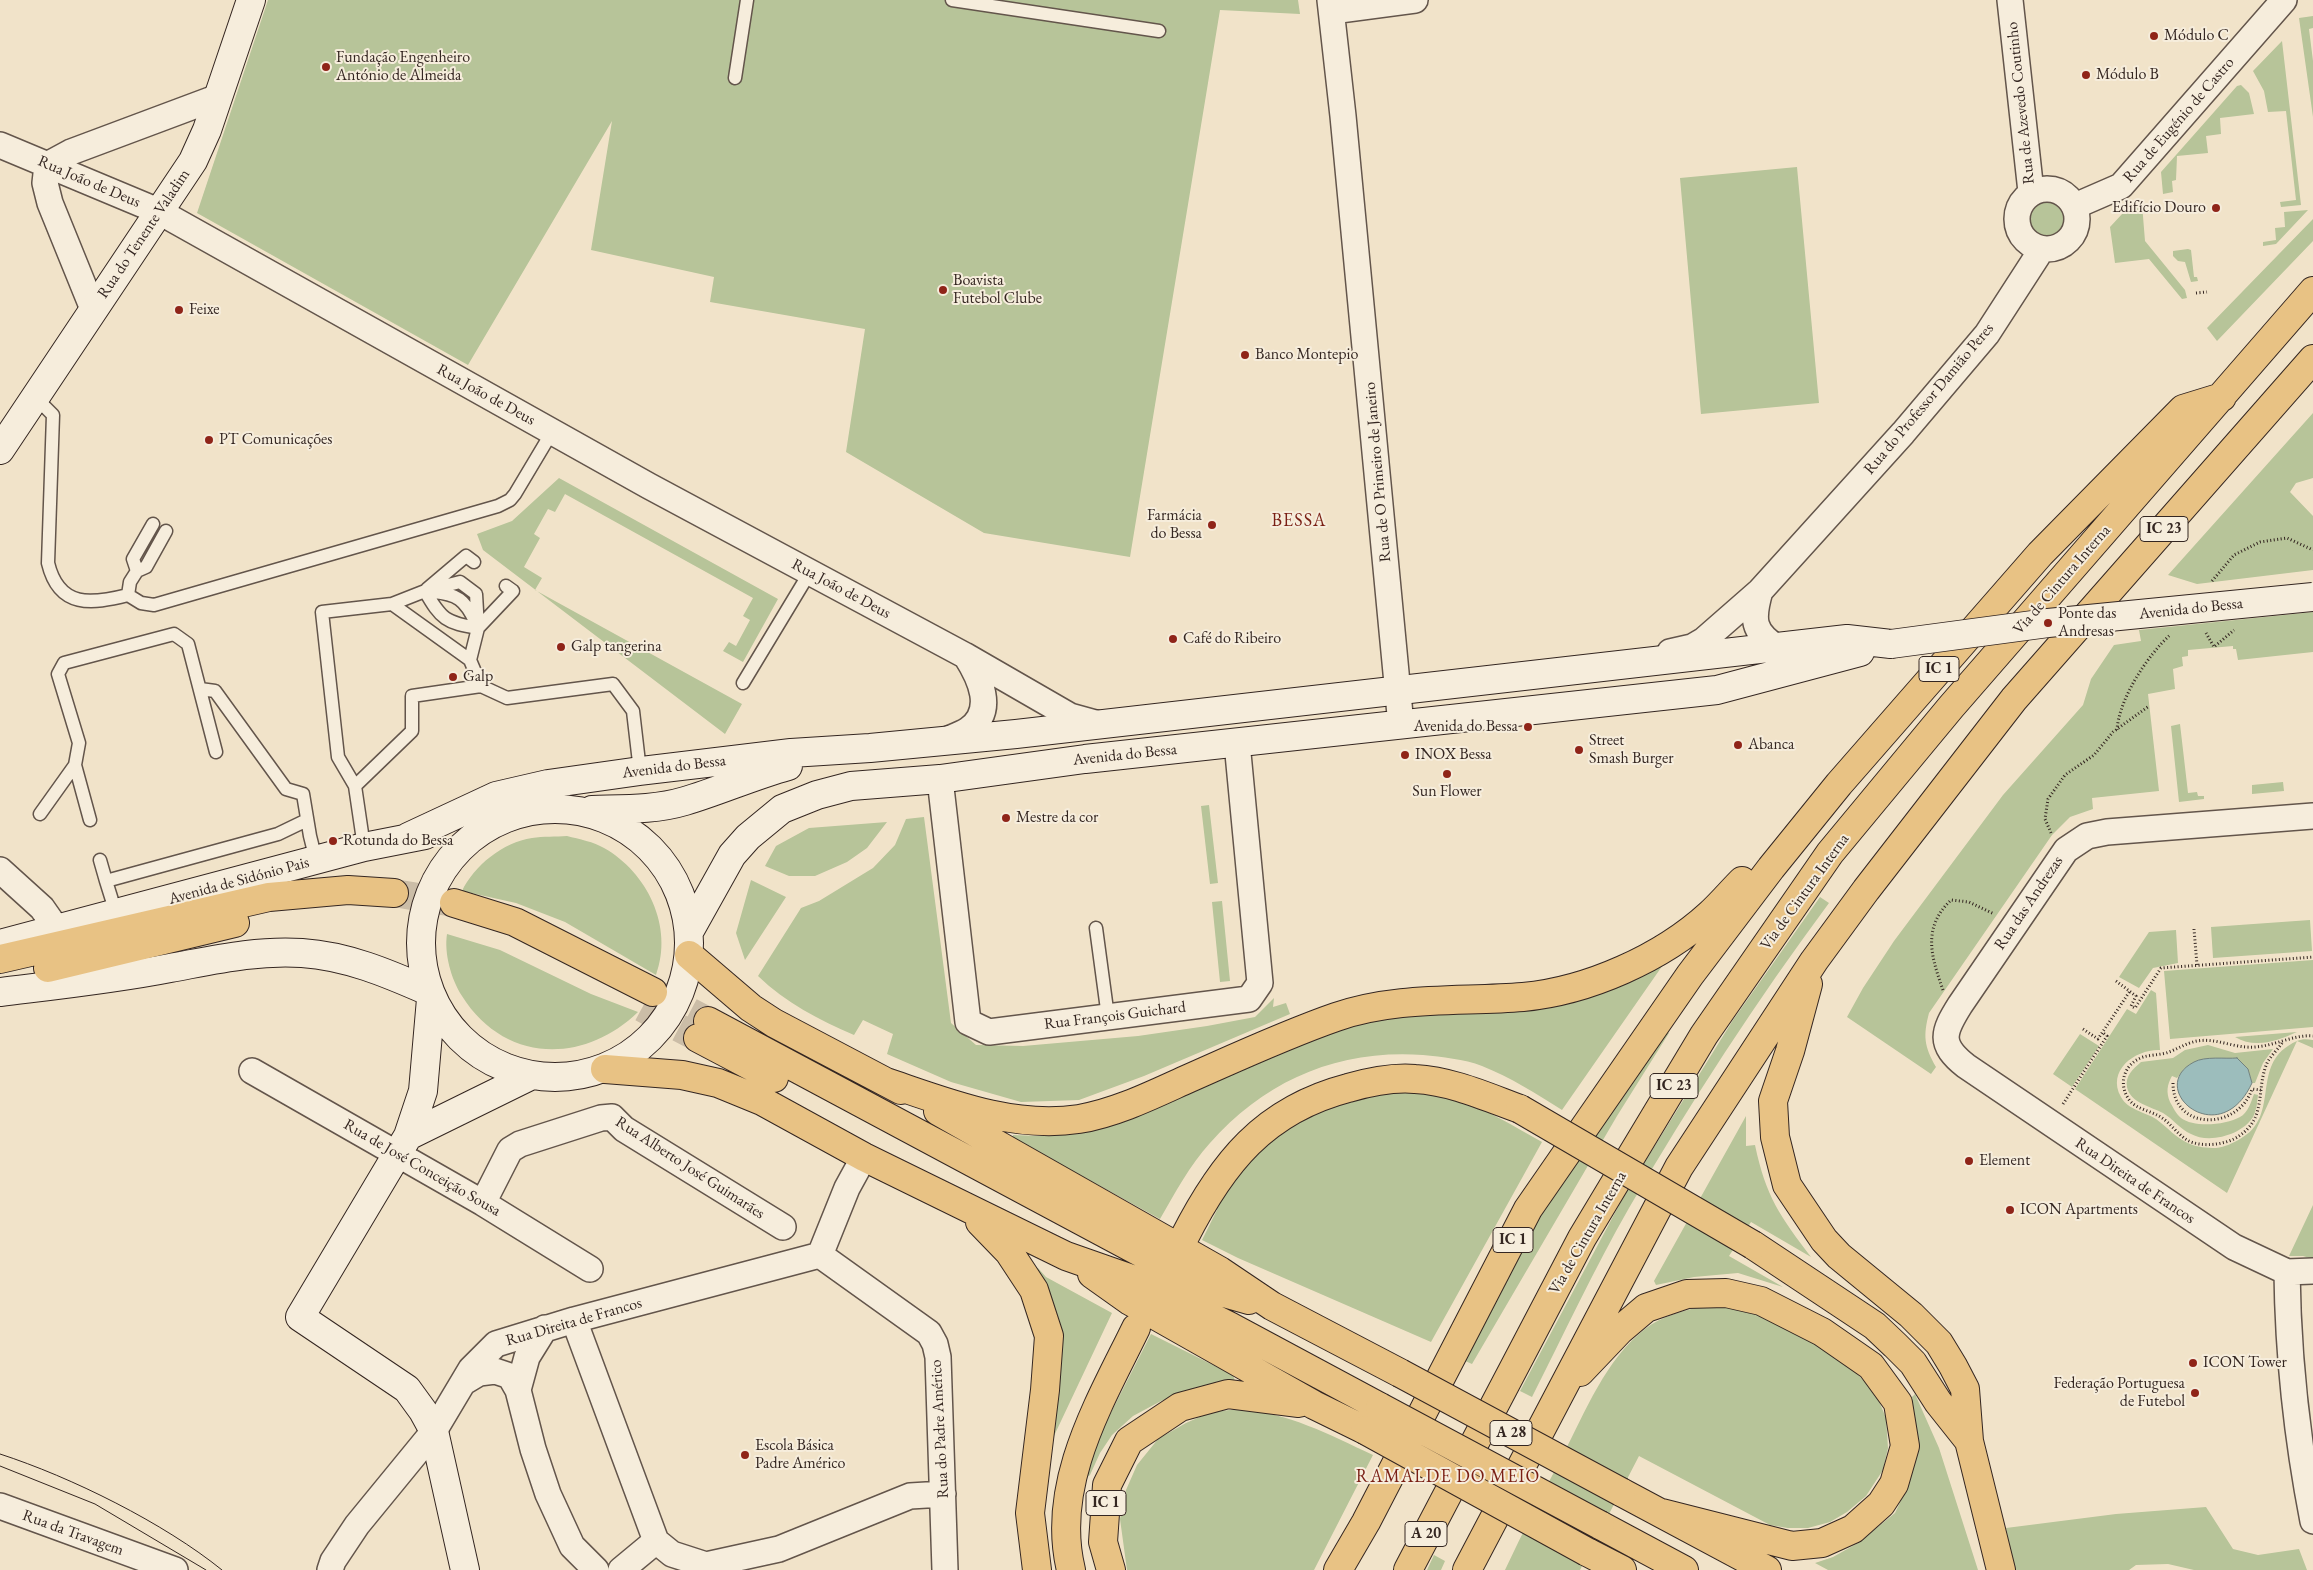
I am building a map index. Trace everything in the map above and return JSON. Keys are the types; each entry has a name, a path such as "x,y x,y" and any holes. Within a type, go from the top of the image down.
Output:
{"highway":[{"name":"Via de Cintura Interna","path":"1408,1570 1592,1222 1704,1035 1830,853 1951,707 2313,291"},
{"name":"IC 23","path":"1468,1570 1557,1396 1679,1168 1814,961 1866,890 2014,699 2313,359"},
{"name":"IC 1","path":"1338,1570 1366,1522 1528,1209 1690,975 1771,868 1839,784 2040,554 2183,409 2222,397"},
{"path":"886,1082 987,1115 1022,1120 1079,1119 1112,1110 1271,1043 1336,1017 1366,1008 1400,1003 1524,997 1562,991 1602,979 1677,939 1709,915 1743,880 1771,868"},
{"path":"0,959 268,897 332,891 393,902 290,912 254,919 98,958 0,976"},
{"path":"453,912 513,942 648,1000"},
{"path":"689,943 751,1008 774,1023 886,1082 1220,1271 1272,1306"},
{"path":"1814,961 1790,1051 1774,1101 1775,1137 1787,1185 1824,1240 1839,1256 1911,1315 1939,1343 1965,1389 1969,1441 2001,1570"},
{"path":"1143,1283 1074,1236 703,1029 1207,1288 1272,1306"},
{"path":"605,1069 682,1075 718,1083 762,1101 864,1157 1066,1256 1143,1283"},
{"path":"1184,1238 1202,1202 1248,1142 1283,1113 1322,1094 1370,1082 1415,1078 1450,1085 1520,1109 1754,1245 1875,1326 1913,1363 1938,1402 1969,1441"},
{"path":"970,1210 1009,1252 1034,1290 1049,1336 1045,1390 1030,1513 1037,1570"},
{"path":"1066,1256 1130,1301 1314,1405 1365,1430 1622,1570"},
{"name":"A 28","path":"1143,1283 1231,1327 1684,1570"},
{"path":"1557,1396 1620,1330 1646,1308 1687,1294 1726,1293 1761,1301 1822,1332 1871,1366 1898,1403 1905,1446 1894,1484 1881,1504 1853,1529 1822,1543 1792,1546 1662,1514"},
{"name":"A 28","path":"1272,1306 1767,1570"},
{"path":"1071,1570 1068,1557 1067,1513 1074,1469 1092,1418 1136,1328"},
{"name":"IC 1","path":"1111,1570 1103,1542 1107,1485 1129,1441 1180,1407 1228,1394 1314,1405"}],"main road":[{"name":"Rua do Tenente Valadim","path":"0,450 158,211 193,162 207,130 251,0"},
{"name":"Avenida do Bessa","path":"689,943 732,855 748,837 782,809 817,795 850,786 940,779 1019,766 1717,690 1891,644 2048,623 2313,597"},
{"name":"Avenida do Bessa","path":"522,789 640,771 791,753 870,748 1099,724 1657,659 1670,661 1847,639 1891,644"},
{"name":"Avenida do Bessa","path":"570,811 631,809 684,801 766,772 870,748"},
{"path":"487,824 552,809 596,816 620,826 642,841 660,860 675,882 684,906 689,943 685,979 676,1003 663,1024 646,1043 627,1057 605,1069 580,1076 555,1078 530,1076 505,1069 482,1057 462,1041 447,1024 430,995 422,963 421,937 425,911 434,886 445,865 461,846 487,824 522,789"},
{"path":"408,837 496,796 522,789"},
{"name":"Avenida de Sidónio Pais","path":"0,944 364,847 408,837 487,824"},
{"path":"0,992 169,968 221,958 282,952 303,953 364,964 430,995"},
{"path":"430,995 423,1091 402,1145 300,1317 407,1389 423,1411 434,1431 465,1570"},
{"path":"402,1145 530,1076"}],"street":[{"path":"1332,4 1415,0"},
{"name":"Rua de Azevedo Coutinho","path":"2010,0 2031,192 2020,205 2018,226 2028,243 2042,249"},
{"name":"Rua de Eugénio de Castro","path":"2075,206 2121,186 2284,0"},
{"name":"Rua de O Primeiro de Janeiro","path":"1332,4 1401,725"},
{"path":"93,309 50,203 45,183 47,165 71,152 218,97"},
{"name":"Rua João de Deus","path":"0,145 158,211 552,432 966,656 1070,716 1099,724"},
{"path":"2031,192 2053,189 2070,198 2075,206 2077,226 2074,235 2058,248 2042,249"},
{"name":"Rua do Professor Damião Peres","path":"1657,659 1669,652 1692,647 1704,640 1760,591 1903,434 1986,334 2042,249"},
{"name":"Rua do Professor Damião Peres","path":"1760,591 1754,611 1756,628 1764,640 1778,648"},
{"name":"Rua João de Deus","path":"946,740 968,730 978,719 983,703 980,678 966,656"},
{"name":"Rua François Guichard","path":"940,779 968,1022 989,1032 1248,1000 1260,983 1237,743"},
{"name":"Rua das Andrezas","path":"1966,1066 1951,1055 1946,1043 1947,1027 1960,1004 2066,850 2087,836 2107,832 2313,816"},
{"path":"0,870 42,908 56,928"},
{"name":"Rua Direita de Francos","path":"1966,1066 2234,1247 2286,1272 2313,1271"},
{"name":"Rua de José Conceição Sousa","path":"252,1071 402,1145 484,1203 590,1269"},
{"name":"Rua Alberto José Guimarães","path":"484,1203 510,1150 520,1144 601,1118 612,1117 624,1129 783,1227"},
{"path":"820,1255 847,1188 864,1157"},
{"name":"Rua Direita de Francos","path":"330,1570 333,1561 357,1525 434,1431 471,1369 496,1344 574,1320 820,1255"},
{"name":"Rua do Padre Américo","path":"820,1255 929,1334 935,1344 944,1494 945,1570"},
{"path":"2286,1272 2288,1334 2301,1449 2313,1521"},
{"path":"574,1320 656,1540 672,1554 708,1568 779,1549 910,1496 944,1494"},
{"path":"518,1390 527,1357 545,1328"},
{"path":"463,1382 480,1373 496,1371 510,1376 518,1390 533,1449 548,1494 572,1546 596,1570"},
{"name":"Rua da Travagem","path":"0,1506 175,1570"},
{"path":"621,1570 656,1540"}],"lane":[{"path":"735,78 747,0"},
{"path":"952,0 1159,31"},
{"path":"35,397 53,415 48,563 51,574 63,591 81,601 93,603 128,595 142,603 154,606 498,506 510,500 515,494 552,432"},
{"path":"137,572 133,559 153,524"},
{"path":"128,595 130,582 137,572 146,567 166,531"},
{"path":"364,847 355,786 338,757 322,612 392,604 425,591 466,556 474,562"},
{"path":"743,684 810,572"},
{"path":"470,660 478,628 513,591 506,586"},
{"path":"425,591 450,593 467,605 478,628"},
{"path":"425,591 437,612 455,624 478,628"},
{"path":"392,604 470,660 481,686"},
{"path":"40,814 75,765 79,743 58,674 64,663 174,634 188,644 216,752"},
{"path":"355,786 412,731 412,696 481,686 507,698 613,684 634,711 640,771"},
{"path":"200,689 215,691 286,789 303,794 316,860"},
{"path":"75,765 90,820"},
{"path":"106,881 278,834 307,820"},
{"path":"100,860 116,913"},
{"path":"1096,928 1108,1017"}],"path":[{"path":"2196,293 2208,292"},
{"path":"2212,582 2234,555 2260,542 2287,538 2313,550"},
{"path":"2117,730 2122,702 2169,636"},
{"path":"2066,850 2052,834 2045,819 2048,799 2065,775 2094,756 2117,730 2150,706"},
{"path":"1960,1004 1943,991 1933,953 1930,936 1938,912 1951,900 1969,902 2014,925"},
{"path":"2194,929 2197,964"},
{"path":"2116,981 2136,996 2131,1006 2135,1008 2161,968 2313,956"},
{"path":"2083,1029 2098,1039 2130,992"},
{"path":"2050,1124 2107,1036 2102,1032"},
{"path":"2282,1043 2268,1061 2261,1090 2260,1106 2252,1124 2238,1137 2219,1144 2188,1141 2160,1116 2132,1103 2125,1091 2122,1078 2130,1064 2143,1057 2166,1053 2198,1040 2215,1041 2246,1048 2282,1043 2304,1035 2313,1036"},
{"path":"2173,1083 2173,1093 2178,1104 2188,1113 2200,1119 2214,1121 2240,1109 2248,1101 2252,1089 2261,1090"}],"green space":[{"name":"Boavista Futebol Clube","path":"268,0 1298,0 1300,14 1220,10 1130,557 984,533 846,452 865,329 710,302 714,277 591,250 612,121 468,365 197,213"},
{"path":"2313,16 2313,28 2309,29 2313,61 2313,117 2299,18"},
{"path":"2282,41 2301,205 2281,207 2280,202 2296,200 2286,111 2268,112 2264,91 2253,71"},
{"path":"2241,85 2249,93 2254,114 2220,118 2221,134 2206,136 2208,153 2177,156 2176,180 2172,181 2173,192 2163,194 2161,172 2237,86"},
{"path":"1797,167 1819,403 1701,414 1680,178"},
{"path":"2048,200 2062,205 2067,219 2062,233 2048,238 2034,233 2029,219 2034,205"},
{"path":"2135,200 2142,204 2145,241 2185,290 2187,298 2182,299 2149,259 2115,263 2110,227"},
{"path":"2308,210 2276,244 2263,246 2263,242 2276,240 2275,228 2285,227 2284,212"},
{"path":"2313,219 2313,241 2217,341 2207,328"},
{"path":"2191,250 2194,277 2197,277 2198,281 2191,282 2185,262 2178,261 2173,256 2173,251"},
{"path":"2313,413 2313,478 2296,483 2290,492 2313,516 2313,570 2197,584 2168,575"},
{"path":"559,478 778,599 743,662 723,651 729,642 736,646 750,620 743,616 753,598 565,494 555,512 548,509 534,534 540,538 524,567 542,578 535,590 483,550 477,534 512,521"},
{"path":"537,591 742,704 725,734"},
{"path":"2313,612 2313,652 2238,660 2236,649 2233,649 2233,646 2188,650 2188,656 2182,657 2183,666 2173,669 2175,689 2148,694 2159,791 2092,798 2093,809 2070,817 2052,835 1929,1013 1925,1035 1929,1053 1936,1067 1931,1074 1847,1017 1863,988 1894,941 2003,795 2083,705 2091,679 2114,645 2141,641 2139,630"},
{"path":"2180,724 2188,793 2197,792 2198,796 2204,796 2204,799 2179,802 2171,726"},
{"path":"2283,782 2284,791 2252,794 2252,785"},
{"path":"1209,805 1218,883 1210,884 1201,806"},
{"path":"924,817 951,1023 976,1045 1023,1046 1138,1036 1207,1026 1255,1017 1274,998 1273,1007 1286,1003 1290,1014 1144,1076 1079,1100 1021,1102 951,1082 887,1054 893,1034 863,1020 854,1035 803,1010 758,976 801,908 819,901 873,868 895,845 906,819"},
{"path":"887,822 867,848 847,862 815,876 789,876 765,866 776,846 809,828"},
{"path":"567,836 591,842 604,848 633,871 644,886 653,902 662,938 661,957 656,975 565,922 516,903 462,891 482,864 511,844 532,838"},
{"path":"751,880 786,897 745,960 736,933"},
{"path":"1820,897 1829,903 1750,1014 1652,1169 1604,1254 1532,1397 1520,1391 1625,1194 1733,1020"},
{"path":"1222,901 1230,981 1220,982 1212,902"},
{"path":"2310,920 2312,951 2213,958 2211,927"},
{"path":"2176,930 2178,963 2153,968 2139,988 2119,977 2149,932"},
{"path":"447,934 500,950 591,994 638,1012 616,1029 593,1041 569,1048 545,1049 522,1044 499,1034 479,1018 462,996 449,966"},
{"path":"2313,960 2313,1027 2170,1039 2164,971"},
{"path":"1665,962 1562,1110 1503,1075 1482,1066 1460,1060 1423,1055 1392,1054 1362,1057 1333,1064 1306,1073 1280,1086 1255,1102 1232,1121 1196,1160 1160,1219 1013,1140 1013,1135 1039,1136 1082,1130 1339,1023"},
{"path":"2151,990 2156,993 2160,1050 2142,1053 2133,1057 2120,1070 2117,1078 2117,1087 2121,1097 2128,1105 2156,1119 2185,1142 2199,1147 2223,1147 2240,1139 2252,1130 2263,1106 2271,1067 2277,1056 2297,1041 2227,1193 2075,1089 2127,1009 2136,1014"},
{"path":"1664,1030 1669,1033 1617,1116 1472,1364 1463,1360 1538,1217"},
{"path":"2297,1032 2274,1041 2258,1043 2250,1043 2235,1037"},
{"path":"2080,1034 2099,1046 2072,1087 2053,1074"},
{"path":"2303,1039 2313,1040 2313,1048 2297,1041"},
{"path":"2208,1045 2235,1053 2273,1049 2263,1063 2255,1083 2252,1083 2248,1069 2185,1068 2177,1078 2172,1076 2168,1089 2170,1102 2181,1118 2194,1123 2210,1124 2234,1120 2245,1113 2254,1094 2258,1095 2255,1112 2248,1123 2233,1133 2216,1138 2198,1137 2187,1132 2163,1113 2137,1101 2132,1097 2127,1087 2127,1079 2130,1073 2141,1062 2173,1058 2185,1050"},
{"path":"1395,1092 1434,1095 1479,1108 1542,1142 1431,1342 1238,1258 1202,1240 1217,1210 1213,1206 1239,1167 1284,1126 1333,1102"},
{"path":"1746,1116 1746,1146 1755,1145 1764,1179 1775,1205 1811,1257 1751,1222 1729,1256 1783,1287 1738,1273 1694,1277 1656,1285 1654,1281"},
{"path":"2313,1205 2313,1259 2303,1256 2289,1256"},
{"path":"1038,1268 1046,1277 1112,1313 1053,1438 1034,1271"},
{"path":"1705,1305 1739,1306 1810,1339 1848,1364 1876,1394 1886,1418 1888,1448 1883,1470 1866,1496 1847,1512 1830,1522 1808,1528 1788,1528 1770,1525 1639,1456 1580,1570 1505,1570 1588,1404 1619,1355 1631,1341 1651,1324 1674,1314"},
{"path":"1151,1334 1233,1375 1235,1381 1194,1388 1161,1401 1133,1416 1112,1435 1100,1453 1090,1475 1086,1478 1093,1448"},
{"path":"1915,1394 1939,1448 1978,1570 1828,1570 1815,1563 1833,1557 1858,1543 1895,1513 1904,1494 1908,1401"},
{"path":"1239,1409 1257,1411 1292,1420 1324,1432 1373,1455 1314,1570 1127,1570 1120,1519 1126,1490 1137,1465 1158,1439 1186,1423 1211,1412"},
{"path":"2206,1507 2233,1549 2258,1555 2299,1549 2307,1570 2194,1570 2168,1564 2136,1565 2129,1570 2015,1570 2006,1528 2116,1514"},
{"path":"1434,1555 1445,1561 1441,1570 1427,1570"}],"water":[{"path":"2209,1058 2237,1058 2248,1069 2252,1083 2238,1104 2222,1113 2206,1114 2192,1109 2182,1099 2177,1086 2181,1073 2194,1062"}],"tunnel":[{"path":"394,893 454,903"},
{"path":"653,992 708,1021"},
{"path":"642,1008 698,1038"}],"tram line":[{"path":"0,1454 56,1475 116,1503 173,1535 222,1570"},
{"path":"0,1466 95,1504 206,1570"}],"place":[{"name":"Módulo C","path":"2154,36"},
{"name":"Fundação Engenheiro António de Almeida","path":"326,67"},
{"name":"Módulo B","path":"2086,75"},
{"name":"Edifício Douro","path":"2216,208"},
{"name":"Boavista Futebol Clube","path":"943,290"},
{"name":"Feixe","path":"179,310"},
{"name":"Banco Montepio","path":"1245,355"},
{"name":"PT Comunicações","path":"209,440"},
{"name":"Farmácia do Bessa","path":"1212,525"},
{"name":"Ponte das Andresas","path":"2048,623"},
{"name":"Café do Ribeiro","path":"1173,639"},
{"name":"Galp tangerina","path":"561,647"},
{"name":"Galp","path":"453,677"},
{"name":"Avenida do Bessa","path":"1528,727"},
{"name":"Abanca","path":"1738,745"},
{"name":"Street Smash Burger","path":"1579,750"},
{"name":"INOX Bessa","path":"1405,755"},
{"name":"Sun Flower","path":"1447,774"},
{"name":"Mestre da cor","path":"1006,818"},
{"name":"Rotunda do Bessa","path":"333,841"},
{"name":"Element","path":"1969,1161"},
{"name":"ICON Apartments","path":"2010,1210"},
{"name":"ICON Tower","path":"2193,1363"},
{"name":"Federação Portuguesa de Futebol","path":"2195,1393"},
{"name":"Escola Básica Padre Américo","path":"745,1455"}],"district":[{"name":"BESSA","path":"1299,521"},
{"name":"RAMALDE DO MEIO","path":"1448,1477"}]}
